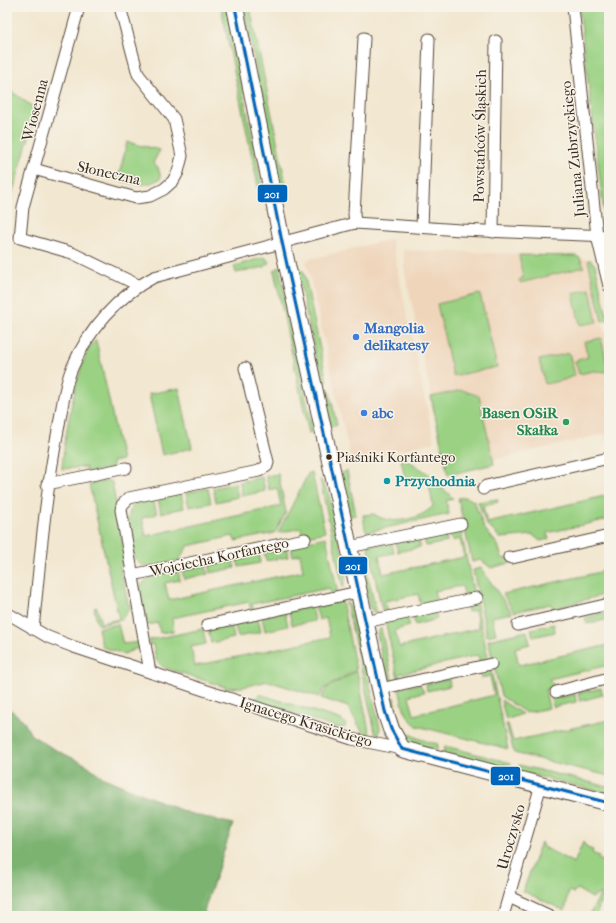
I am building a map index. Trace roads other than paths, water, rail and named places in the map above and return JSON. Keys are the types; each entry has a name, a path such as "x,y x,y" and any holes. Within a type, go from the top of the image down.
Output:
{"street":[{"name":"Wiosenna","path":"79,7 24,207 20,238 72,253 138,285"},
{"name":"Słoneczna","path":"34,169 136,198 150,196 164,189 173,181 178,172 182,156 174,119 138,74 120,7"},
{"path":"235,7 282,242 358,592 380,689 391,729 402,749"},
{"name":"Juliana Zubrzyckiego","path":"573,7 597,236 609,286"},
{"path":"355,223 354,214 364,38"},
{"path":"422,227 429,39"},
{"name":"Powstańców Śląskich","path":"493,232 496,41"},
{"path":"33,628 48,484 66,386 72,368 86,340 116,304 138,285 154,277 355,223 493,232 609,236"},
{"name":"Wojciecha Korfantego","path":"150,672 121,510 125,500 259,471 267,466 268,462 245,368"},
{"path":"483,489 486,486 609,458"},
{"path":"48,484 126,468"},
{"path":"349,547 461,524"},
{"path":"509,557 512,558 609,536"},
{"name":"Wojciecha Korfantego","path":"132,575 305,539"},
{"path":"207,625 358,592"},
{"path":"365,622 477,598"},
{"path":"518,625 609,604"},
{"name":"Ignacego Krasickiego","path":"7,613 48,637 74,647 352,739 402,749 609,803"},
{"path":"380,689 491,664"},
{"path":"556,692 609,678"},
{"name":"Uroczysko","path":"503,916 541,785"},
{"path":"509,897 550,916"}],"place":[{"name":"Mangolia delikatesy","path":"356,337"},
{"name":"abc","path":"364,413"},
{"name":"Basen OSiR Skałka","path":"566,422"},
{"name":"Piaśniki Korfantego","path":"329,457"},
{"name":"Przychodnia","path":"387,481"}]}
